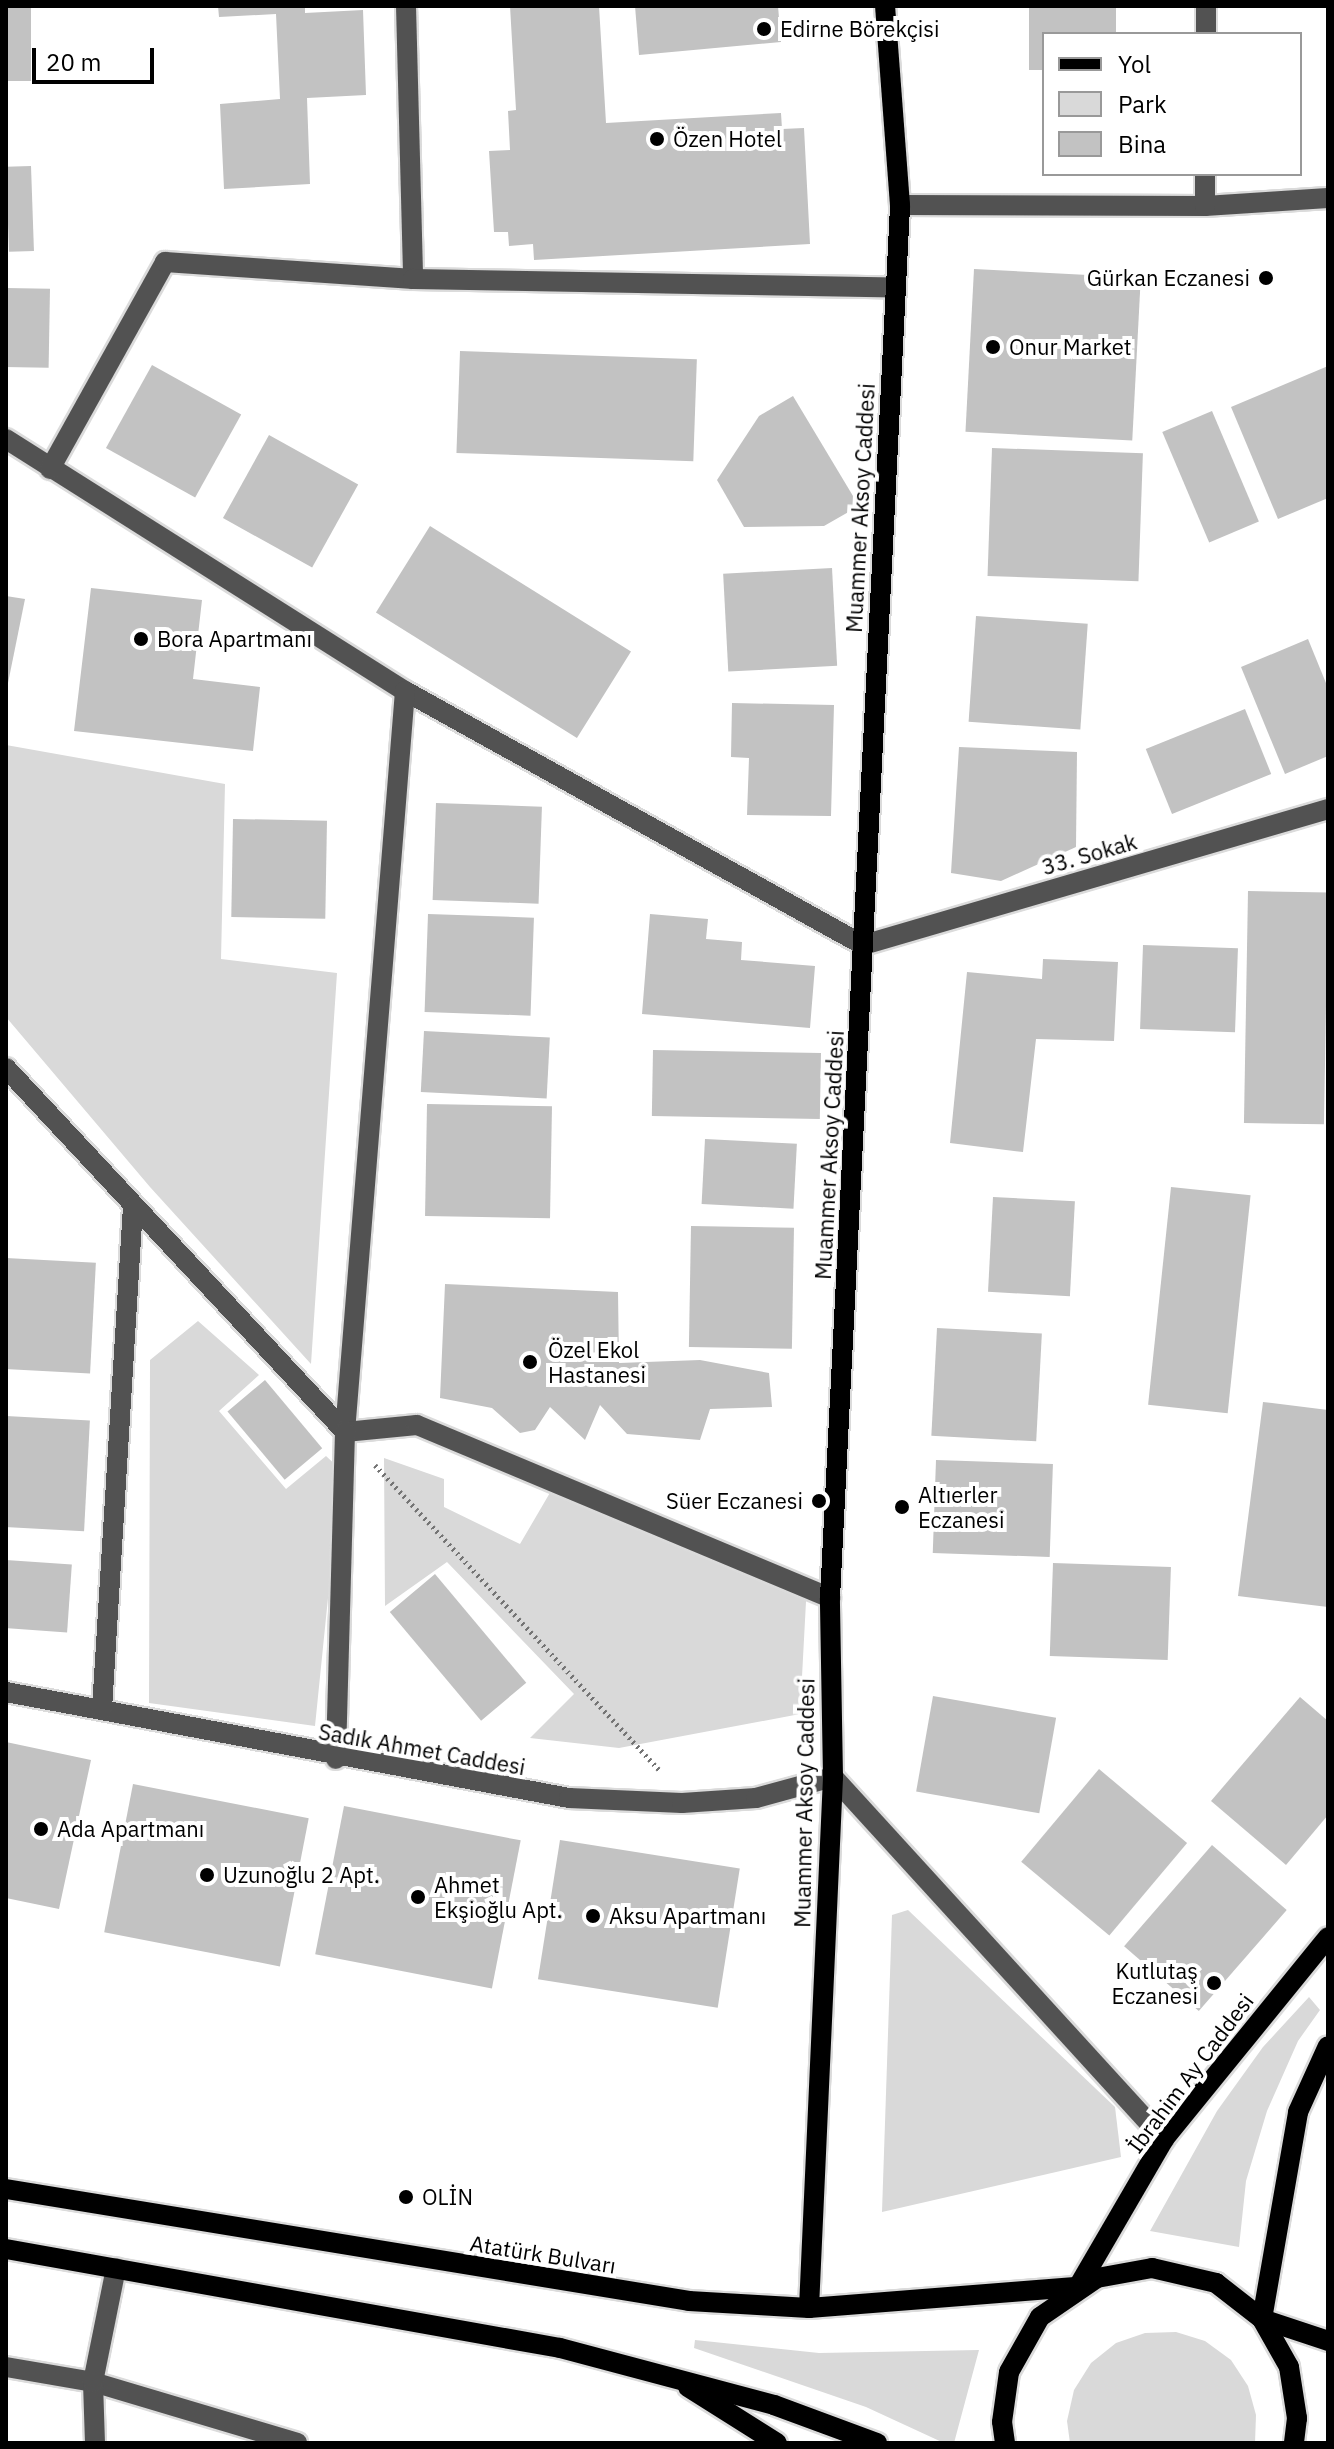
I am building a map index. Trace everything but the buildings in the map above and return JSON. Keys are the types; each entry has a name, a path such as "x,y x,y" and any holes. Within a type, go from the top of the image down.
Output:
{"main road":[{"name":"Muammer Aksoy Caddesi","path":"809,2308 833,1777 830,1598 900,205 885,6"},
{"name":"İbrahim Ay Caddesi","path":"1078,2287 1164,2139 1328,1937"},
{"path":"1262,2319 1280,2190 1298,2112 1328,2046"},
{"name":"Atatürk Bulvarı","path":"6,2189 689,2301 809,2308 1078,2287"},
{"path":"6,2249 475,2331 668,2374 877,2443"},
{"path":"1005,2443 1004,2393 1017,2352 1040,2317 1078,2287 1116,2272 1168,2269 1216,2283 1262,2319 1280,2347 1295,2389 1294,2443"},
{"path":"1262,2319 1328,2341"},
{"path":"668,2374 777,2443"}],"street":[{"path":"406,6 413,279"},
{"path":"1206,6 1206,32"},
{"path":"1205,176 1205,206"},
{"path":"900,205 1205,206 1328,198"},
{"path":"50,469 165,262 413,279 895,287"},
{"path":"6,439 405,691 863,945"},
{"path":"336,1759 345,1432 405,691"},
{"name":"33. Sokak","path":"863,945 1328,809"},
{"path":"6,1068 345,1432"},
{"path":"102,1709 133,1206"},
{"path":"345,1432 417,1425 830,1598"},
{"name":"Sadık Ahmet Caddesi","path":"6,1692 102,1709 336,1759 569,1798 682,1803 756,1798 833,1777"},
{"path":"833,1777 1164,2139"},
{"path":"95,2443 93,2382 116,2268"},
{"path":"6,2367 93,2382 297,2443"}],"path":[{"path":"345,1432 655,1764 682,1803"}],"green space":[{"path":"6,745 225,784 221,959 337,973 311,1364 150,1187 6,1017"},
{"path":"198,1321 259,1375 219,1411 286,1489 326,1456 341,1470 315,1726 149,1703 150,1360"},
{"path":"384,1458 444,1479 444,1507 520,1544 558,1479 807,1583 800,1714 619,1748 530,1738 574,1694 447,1562 385,1606"},
{"path":"908,1910 1115,2107 1121,2157 882,2212 892,1915"},
{"path":"1309,1997 1320,2010 1298,2041 1267,2111 1246,2181 1239,2247 1150,2231 1217,2111 1263,2047"},
{"path":"1176,2332 1205,2341 1231,2360 1248,2386 1256,2415 1255,2443 1070,2443 1067,2421 1074,2390 1091,2363 1116,2343 1145,2333"},
{"path":"695,2340 819,2353 979,2350 954,2443 944,2443 866,2407 694,2348"}],"place":[{"name":"Edirne Börekçisi","path":"764,29"},
{"name":"Özen Hotel","path":"657,139"},
{"name":"Gürkan Eczanesi","path":"1266,278"},
{"name":"Onur Market","path":"993,347"},
{"name":"Bora Apartmanı","path":"141,639"},
{"name":"Özel Ekol Hastanesi","path":"530,1362"},
{"name":"Süer Eczanesi","path":"819,1501"},
{"name":"Altıerler Eczanesi","path":"902,1507"},
{"name":"Ada Apartmanı","path":"41,1829"},
{"name":"Uzunoğlu 2 Apt.","path":"207,1875"},
{"name":"Ahmet Ekşioğlu Apt.","path":"418,1897"},
{"name":"Aksu Apartmanı","path":"593,1916"},
{"name":"Kutlutaş Eczanesi","path":"1214,1983"},
{"name":"OLİN","path":"406,2197"}]}
